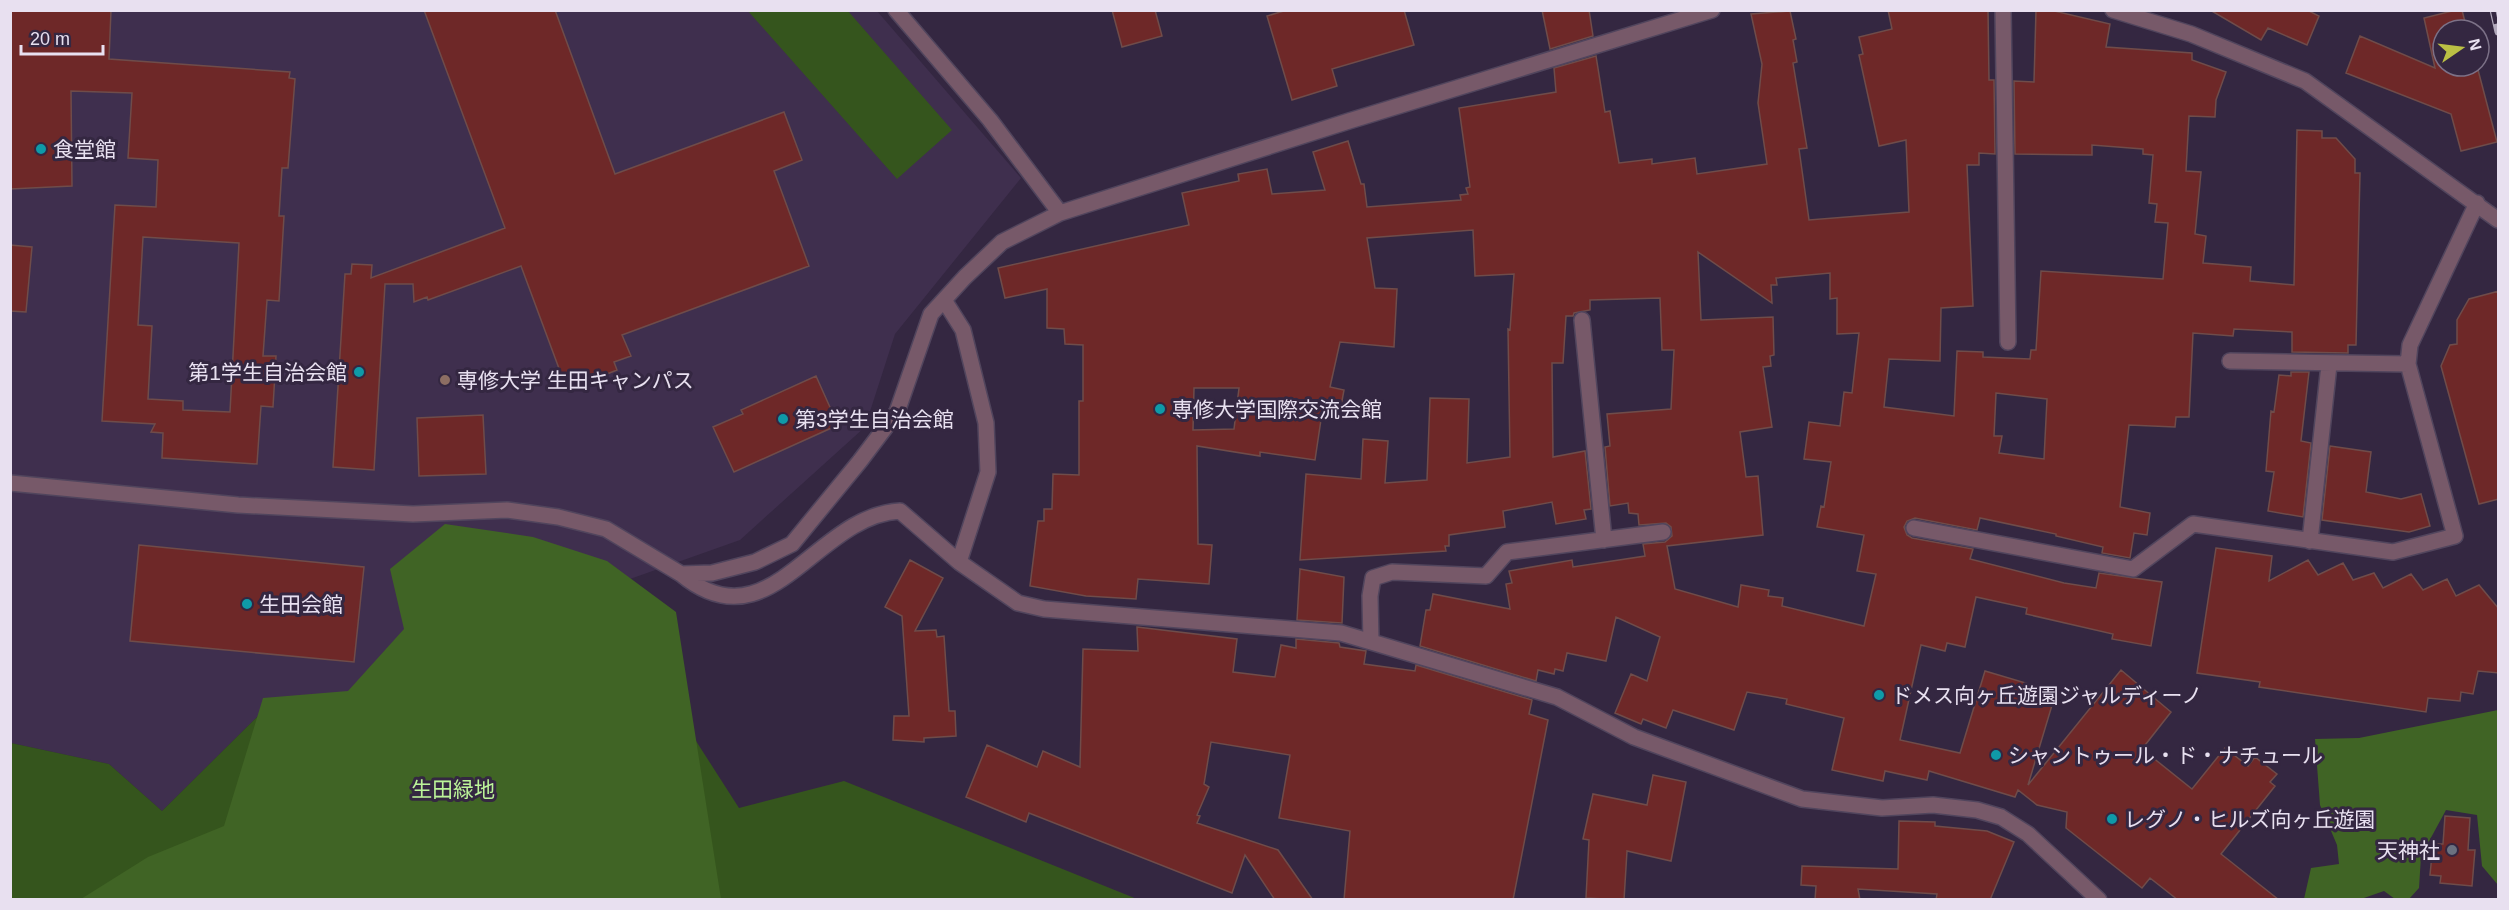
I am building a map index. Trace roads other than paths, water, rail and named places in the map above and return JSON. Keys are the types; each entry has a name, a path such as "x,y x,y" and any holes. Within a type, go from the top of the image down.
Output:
{"street":[{"path":"896,10 990,120 1060,213"},
{"path":"681,574 712,573 755,562 792,544 897,411 931,314 1002,242 1060,213 1318,130 1712,10"},
{"path":"2003,10 2008,342"},
{"path":"2114,10 2191,33 2304,81 2499,220"},
{"path":"1914,528 2133,569 2193,524 2393,552 2455,536 2408,364 2410,345 2477,203"},
{"path":"944,300 963,330 986,423 988,472 959,562"},
{"path":"1582,320 1604,540"},
{"path":"2230,361 2328,365 2408,364"},
{"path":"2310,541 2328,365"},
{"path":"10,483 238,505 413,514 517,512 558,517 606,529 681,574 700,589 729,597 763,591 782,580 829,540 880,512 900,511 959,562 1018,603 1044,609 1341,633 1557,697 1634,737 1802,799 1882,808 1933,805 1977,810 2001,817 2028,834 2099,900"},
{"path":"1371,642 1370,596 1373,578 1392,572 1486,576 1507,552 1664,532"}],"railway":[{"path":"2493,10 2498,32"}],"place":[{"name":"食堂館","path":"41,149"},
{"name":"第1学生自治会館","path":"359,372"},
{"name":"専修大学 生田キャンパス","path":"445,380"},
{"name":"専修大学国際交流会館","path":"1160,409"},
{"name":"第3学生自治会館","path":"783,419"},
{"name":"生田会館","path":"247,604"},
{"name":"ドメス向ヶ丘遊園ジャルディーノ","path":"1879,695"},
{"name":"シャントゥール・ド・ナチュール","path":"1996,755"},
{"name":"レグノ・ヒルズ向ヶ丘遊園","path":"2112,819"},
{"name":"天神社","path":"2452,850"}],"park label":[{"name":"生田緑地","path":"453,789"}]}
